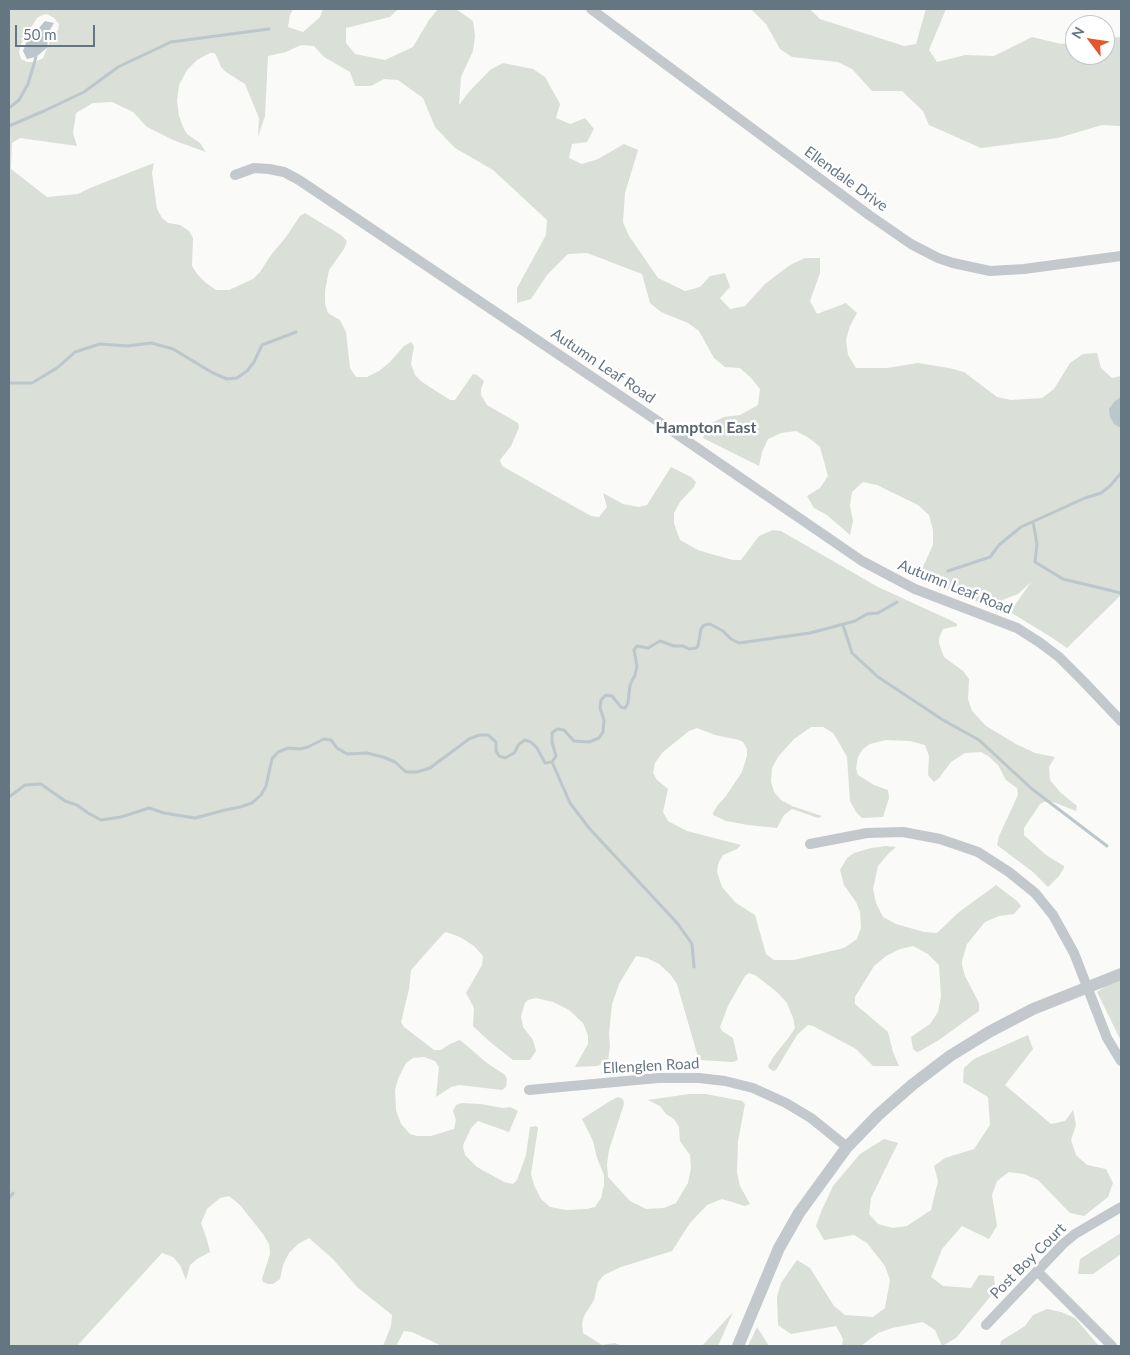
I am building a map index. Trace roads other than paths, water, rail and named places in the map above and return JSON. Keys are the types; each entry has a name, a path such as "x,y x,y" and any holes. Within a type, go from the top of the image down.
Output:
{"street":[{"name":"Ellendale Drive","path":"591,9 869,215 912,244 938,258 990,270 1024,269 1121,256"},
{"name":"Autumn Leaf Road","path":"236,175 254,168 269,168 284,172 298,180 668,428 862,561 915,589 1017,628 1039,642 1078,675 1121,721"},
{"path":"810,844 867,833 903,832 940,838 978,852 1009,872 1034,893 1053,915 1074,953 1107,1038 1121,1061"},
{"path":"738,1346 779,1248 799,1213 847,1147 878,1114 912,1084 950,1056 989,1032 1033,1009 1121,974"},
{"name":"Ellenglen Road","path":"529,1090 658,1078 699,1078 725,1081 753,1088 786,1103 811,1118 847,1147"},
{"name":"Post Boy Court","path":"986,1325 1063,1244 1075,1234 1121,1207"},
{"path":"1037,1271 1112,1346"}],"waterway":[{"path":"9,126 84,92 118,67 171,42 269,29"},
{"path":"9,108 19,100 28,84 36,57"},
{"path":"9,383 32,383 57,368 75,352 100,344 127,346 151,343 173,349 213,373 227,379 237,378 247,371 254,362 262,345 296,332"},
{"path":"948,571 990,557 999,545 1021,527 1085,498 1101,493 1121,473"},
{"path":"1033,522 1037,544 1035,562 1063,579 1121,593"},
{"path":"9,797 25,785 41,784 65,801 77,805 101,820 121,817 149,808 164,813 195,818 252,803 261,795 266,786 272,759 278,752 288,748 300,749 308,747 324,739 331,740 337,748 347,754 367,753 383,757 395,762 406,772 417,772 430,768 469,739 479,735 488,735 496,742 496,751 499,756 505,758 514,753 519,744 525,740 531,742 537,748 545,763 552,762 556,756 552,742 552,733 557,729 564,730 574,741 589,742 599,738 603,732 604,720 600,708 601,700 606,695 612,696 621,707 625,708 628,703 630,685 637,666 634,650 637,646 648,648 660,641 689,649 696,648 701,629 704,625 710,624 739,643 810,633 855,621 867,614 878,613 897,602"},
{"path":"843,625 852,653 878,677 943,720 979,740 1032,789 1107,846"},
{"path":"552,762 570,803 589,828 678,924 692,944 694,967"},
{"path":"9,1198 13,1193"}],"district":[{"name":"Hampton East","path":"706,428"}]}
